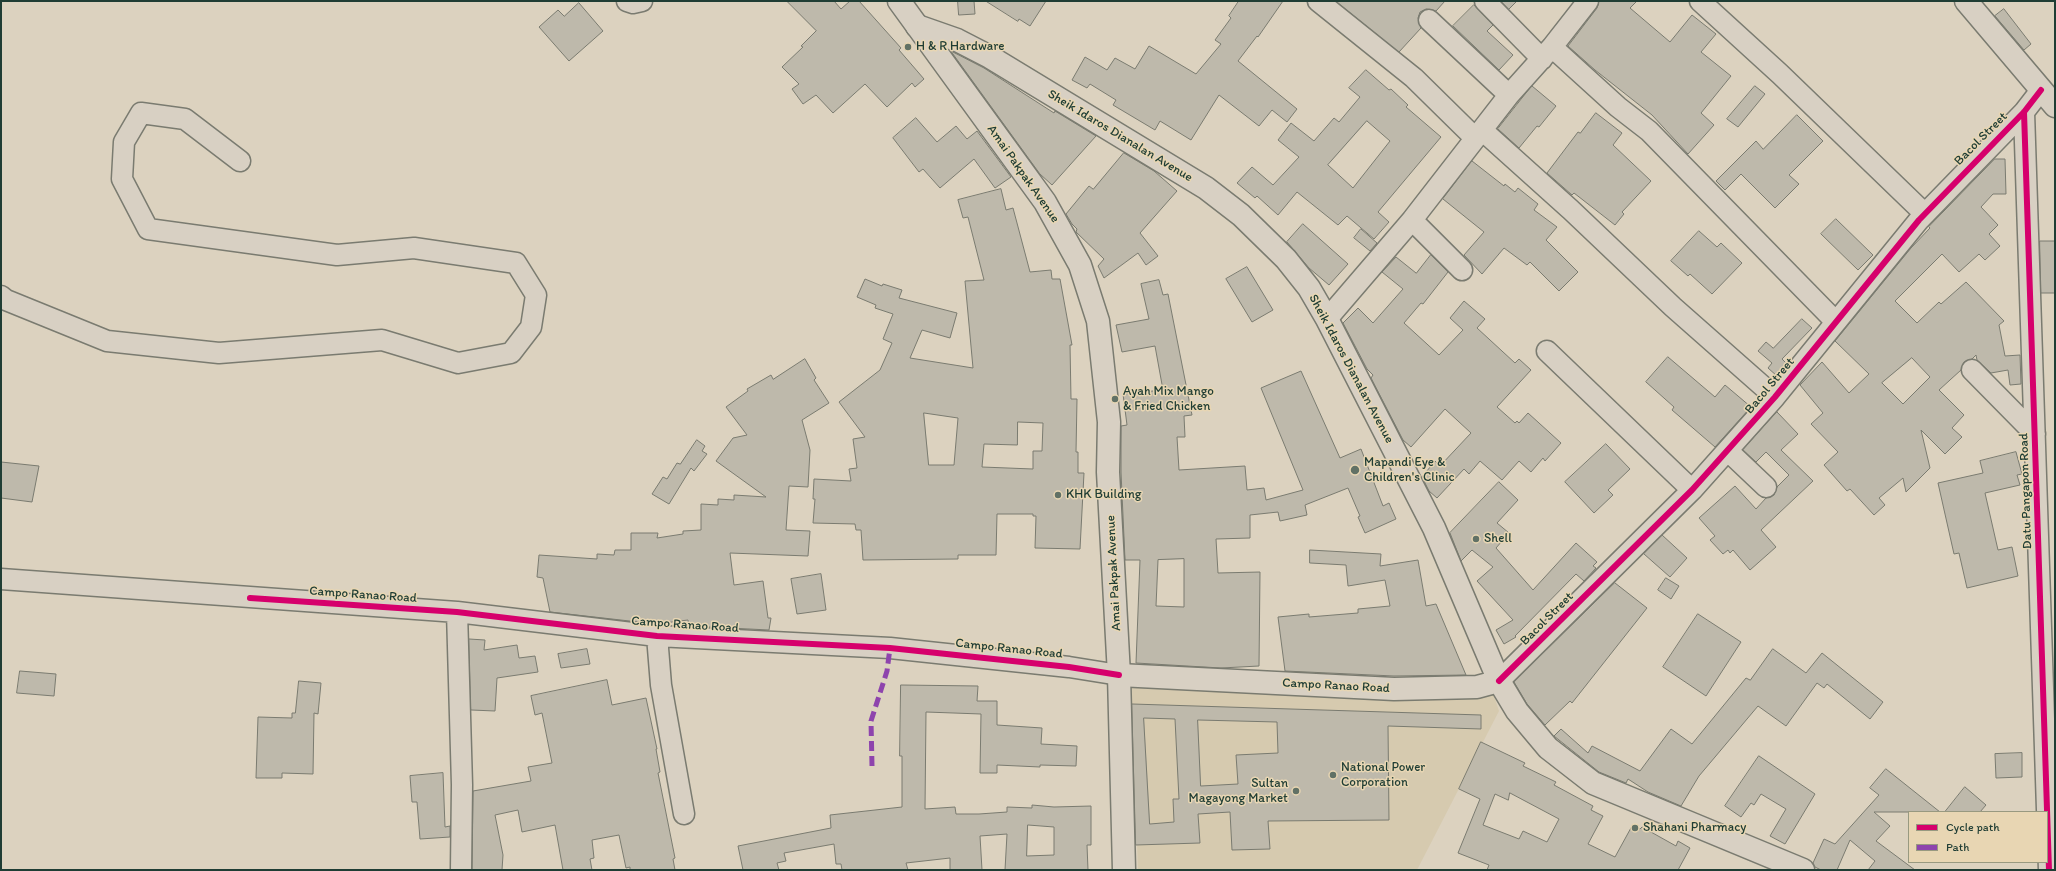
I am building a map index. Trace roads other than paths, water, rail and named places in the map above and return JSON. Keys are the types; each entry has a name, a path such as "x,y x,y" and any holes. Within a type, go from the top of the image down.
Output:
{"main road":[{"path":"1966,1 2048,98"},
{"name":"Sheik Idaros Dianalan Avenue","path":"907,10 974,48 1206,188 1241,215 1286,259 1309,288 1434,528 1500,681 1517,711 1548,748 1592,783 1803,870"},
{"name":"Amai Pakpak Avenue","path":"907,10 1046,202 1080,265 1090,291 1098,321 1109,422 1108,472 1119,675 1124,870"},
{"name":"Campo Ranao Road","path":"1119,675 1394,689 1476,687 1500,681"}],"street":[{"path":"628,1 633,3 642,1"},
{"path":"1318,1 1414,78 1571,210 1673,307 1776,397"},
{"path":"1485,1 1547,53 1649,131 1836,322"},
{"path":"1326,320 1412,220 1509,95 1547,53 1588,1"},
{"path":"1700,1 1780,74 1925,214"},
{"path":"1429,20 1509,95"},
{"name":"Bacol Street","path":"1500,681 1692,490 1728,451 1776,397 1925,214 2024,112 2048,98"},
{"name":"Datu Pangapon Road","path":"2024,112 2035,434 2049,681 2049,870"},
{"path":"1,296 6,300 107,341 219,353 382,340 458,363 511,353 531,327 536,296 516,263 414,248 337,255 148,229 122,179 124,142 141,113 185,119 240,161"},
{"path":"1412,220 1462,270"},
{"path":"1547,351 1692,490"},
{"path":"1972,370 2035,434"},
{"path":"1728,451 1766,487"},
{"name":"Campo Ranao Road","path":"1,579 457,612 657,636 890,648 1069,667 1119,675"},
{"path":"457,612 462,785 461,870"},
{"path":"657,636 661,685 684,814"}],"place":[{"name":"H & R Hardware","path":"908,47"},
{"name":"Ayah Mix Mango & Fried Chicken","path":"1115,399"},
{"name":"Mapandi Eye & Children's Clinic","path":"1355,470"},
{"name":"KHK Building","path":"1058,495"},
{"name":"Shell","path":"1476,539"},
{"name":"National Power Corporation","path":"1333,775"},
{"name":"Sultan Magayong Market","path":"1296,791"},
{"name":"Shahani Pharmacy","path":"1635,828"}]}
